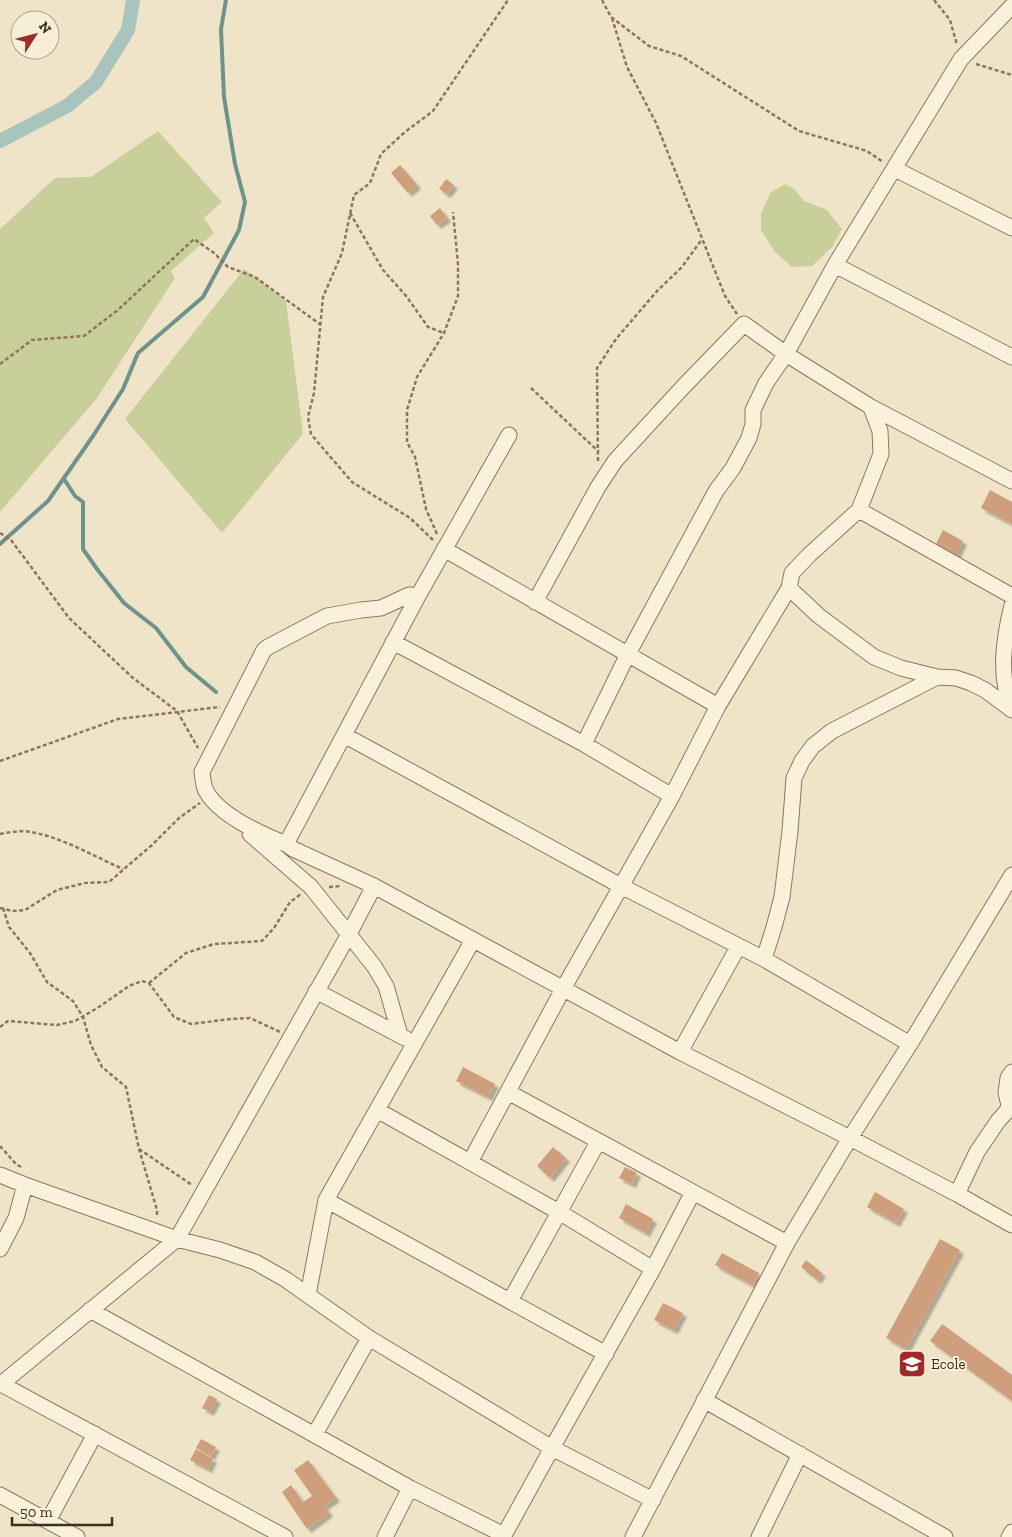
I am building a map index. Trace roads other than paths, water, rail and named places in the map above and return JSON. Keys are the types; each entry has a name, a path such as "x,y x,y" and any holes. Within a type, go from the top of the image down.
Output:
{"street":[{"path":"584,744 628,654 716,491 749,438 753,424 752,410 766,383 786,354 835,265 961,59 1012,6"},
{"path":"895,169 1012,228"},
{"path":"835,265 1012,357"},
{"path":"535,602 615,461 744,324 786,354 871,407 1012,482"},
{"path":"470,1162 563,989 672,796 718,706 789,588 792,573 859,510 880,454 880,431 871,407"},
{"path":"286,844 418,596 509,435"},
{"path":"859,510 1012,596"},
{"path":"444,550 718,706"},
{"path":"789,588 818,616 874,657 901,668 937,677 956,678 971,683 985,690 1012,710"},
{"path":"400,1035 386,986 374,966 311,887 257,839 225,816 204,786 202,772 264,650 268,646 327,616 381,608 409,595 418,596"},
{"path":"1012,605 1005,643 1004,680 1012,710"},
{"path":"393,642 584,744 672,796"},
{"path":"764,959 782,897 794,778 802,761 813,746 832,731 937,677"},
{"path":"344,735 621,886 764,959 910,1044"},
{"path":"215,801 244,824 374,886 680,1052 850,1138 1012,1225"},
{"path":"633,1537 786,1243 1012,876"},
{"path":"285,1537 268,1533 95,1434 1,1384 177,1239 374,886"},
{"path":"308,1295 326,1200 473,940"},
{"path":"680,1052 738,947"},
{"path":"316,991 416,1043"},
{"path":"957,1194 977,1152 1007,1111 1006,1093 1008,1078 1012,1072"},
{"path":"508,1092 786,1243"},
{"path":"377,1110 559,1212 653,1269"},
{"path":"510,1301 598,1142"},
{"path":"0,1175 177,1239 220,1250 255,1262 285,1279 369,1338 552,1448 653,1500"},
{"path":"0,1249 16,1218 25,1185"},
{"path":"90,1310 410,1488 503,1536 653,1269 693,1192"},
{"path":"326,1200 606,1354"},
{"path":"316,1434 369,1338"},
{"path":"704,1400 945,1537"},
{"path":"48,1521 95,1434"},
{"path":"759,1537 800,1454"},
{"path":"385,1537 410,1488"},
{"path":"0,1495 77,1537"},
{"path":"1009,1537 1012,1532"}],"waterway":[{"path":"0,141 67,106 96,82 128,30 133,0"},
{"path":"0,544 48,501 123,389 138,353 203,297 239,230 245,202 235,164 224,97 221,29 226,0"},
{"path":"64,479 75,496 83,502 83,549 97,569 124,603 156,628 186,667 216,692"}],"place":[{"name":"Ecole","path":"912,1364"}]}
